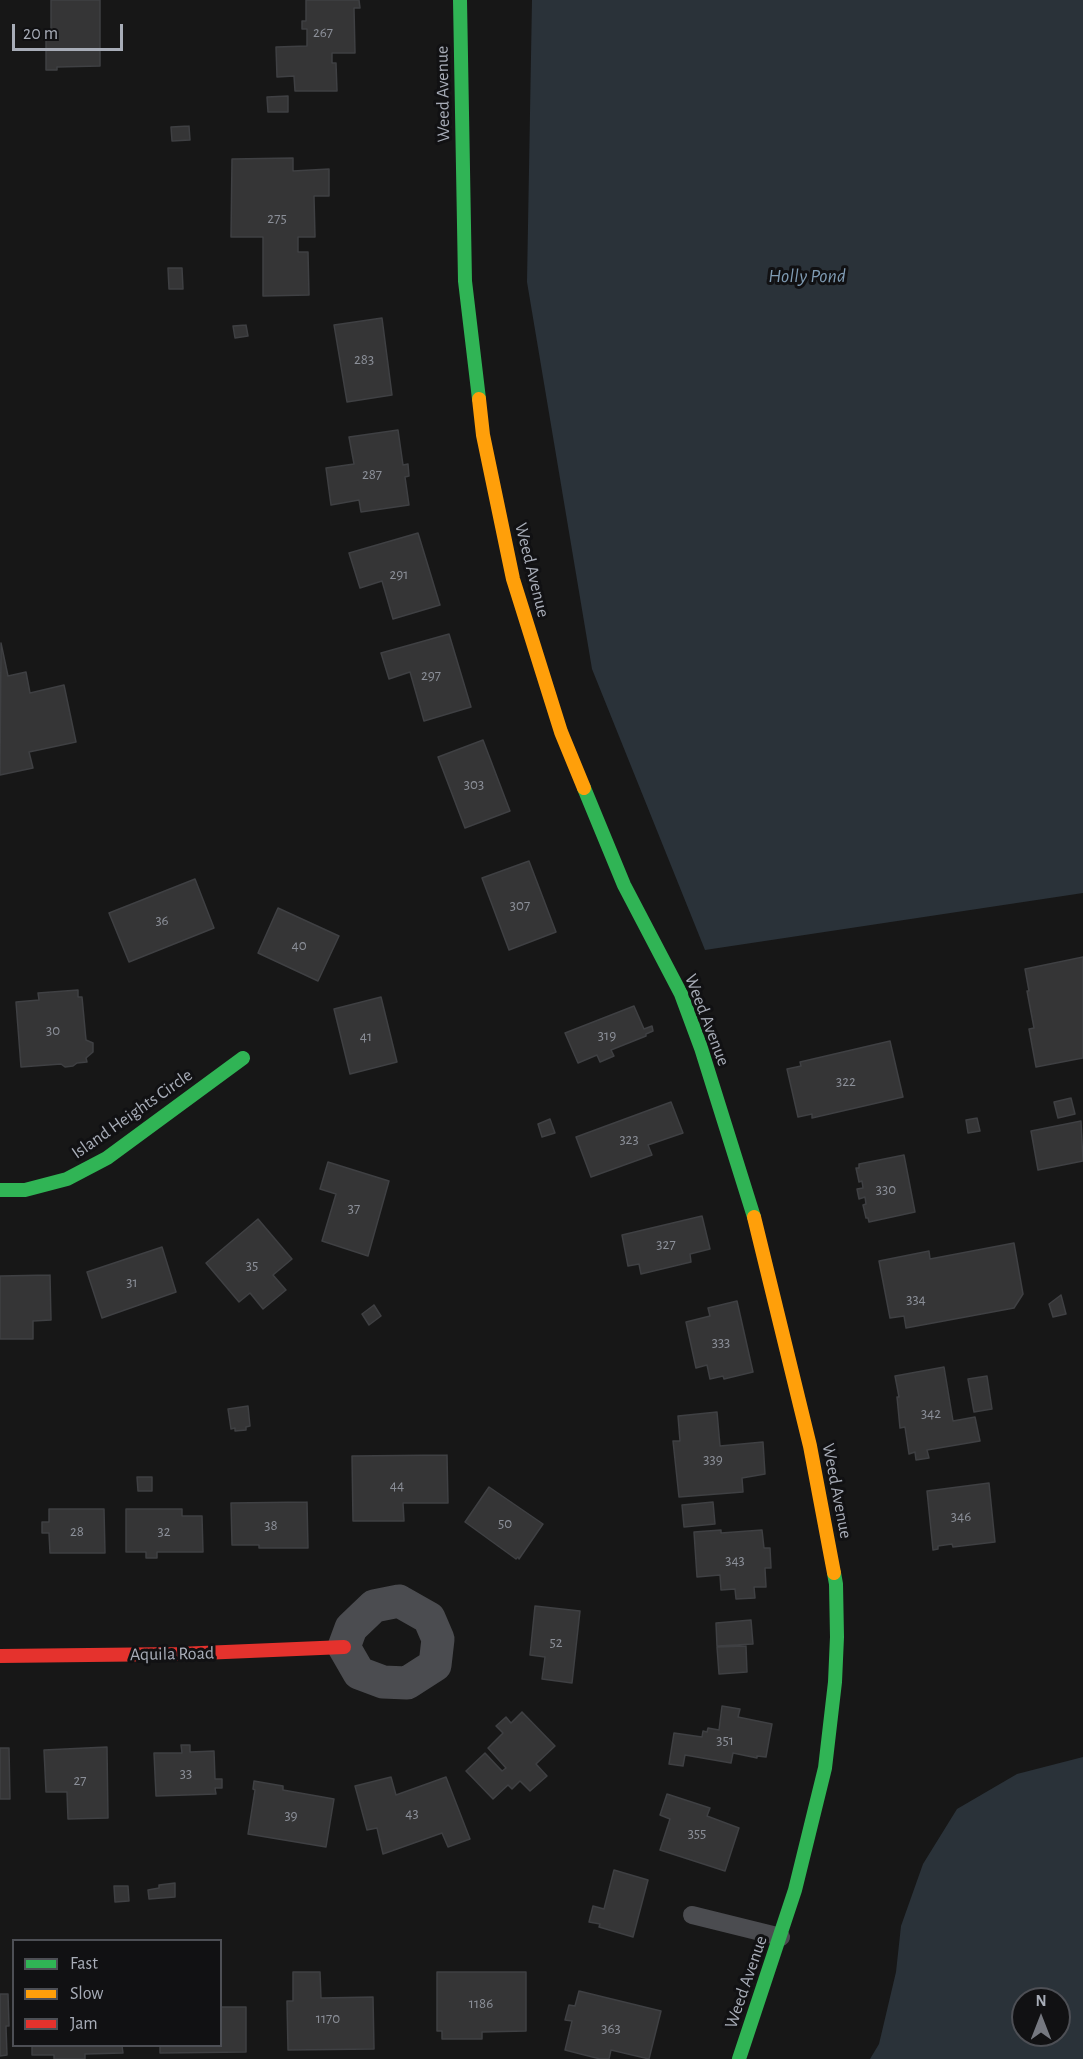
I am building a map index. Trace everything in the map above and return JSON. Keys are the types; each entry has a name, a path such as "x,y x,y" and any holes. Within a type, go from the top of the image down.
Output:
{"street":[{"name":"Weed Avenue","path":"460,0 465,281 483,435 513,579 561,732 624,885 681,994 701,1048 758,1232 810,1446 836,1584 835,1682 825,1768 795,1890 739,2059"},
{"name":"Island Heights Circle","path":"0,1190 25,1190 67,1179 107,1158 243,1058"},
{"name":"Aquila Road","path":"0,1656 178,1654 344,1647"}],"lane":[{"path":"692,1915 781,1936"}],"water":[{"name":"Holly Pond","path":"532,0 1083,0 1083,893 705,950 592,669 527,282"},
{"path":"1083,1757 1083,2059 870,2059 879,2044 896,1972 901,1926 923,1864 957,1809 1017,1774"}],"building":[{"path":"51,0 100,0 100,66 57,67 57,70 46,70 46,34 51,34"},
{"path":"306,0 359,0 360,8 354,8 355,53 332,53 332,63 336,63 337,91 295,91 294,76 277,77 276,47 307,46 307,29 302,29 302,21 306,21"},
{"path":"288,96 288,112 268,112 267,97"},
{"path":"189,126 190,140 172,141 171,127"},
{"path":"293,158 293,171 329,169 329,196 314,196 315,237 298,237 298,252 308,252 309,295 263,296 263,237 231,237 232,159"},
{"path":"168,268 182,268 183,289 169,289"},
{"path":"382,318 392,395 347,402 334,325"},
{"path":"246,325 248,336 235,338 233,326"},
{"path":"398,430 403,465 408,464 409,476 405,477 409,505 361,512 359,500 331,505 326,468 354,464 349,437"},
{"path":"418,533 440,605 393,619 382,581 360,588 349,553"},
{"path":"449,634 471,707 424,721 410,672 389,679 381,653"},
{"path":"1,643 8,676 26,672 30,693 64,685 76,742 29,752 33,768 0,775"},
{"path":"483,740 510,811 465,828 438,757"},
{"path":"529,861 556,932 509,950 482,878"},
{"path":"195,879 214,928 129,962 109,913"},
{"path":"278,908 339,936 318,981 258,953"},
{"path":"1083,957 1083,1058 1036,1067 1029,1029 1034,1028 1025,969"},
{"path":"78,990 78,997 82,997 86,1040 93,1043 93,1052 86,1058 87,1062 65,1067 61,1064 21,1067 16,1002 39,1000 38,993"},
{"path":"381,997 397,1062 350,1074 334,1009"},
{"path":"634,1006 644,1029 652,1026 653,1031 611,1050 614,1056 600,1062 597,1055 578,1063 565,1033"},
{"path":"890,1041 903,1097 812,1118 812,1114 798,1117 787,1069 801,1066 800,1062"},
{"path":"1071,1098 1075,1114 1058,1118 1054,1102"},
{"path":"671,1102 683,1133 648,1145 652,1155 591,1177 576,1137"},
{"path":"977,1118 980,1131 968,1133 966,1120"},
{"path":"550,1119 555,1133 542,1137 538,1124"},
{"path":"1081,1121 1083,1161 1038,1170 1031,1131"},
{"path":"904,1155 915,1212 869,1222 863,1205 866,1204 865,1197 859,1199 857,1189 863,1188 856,1168 859,1168 859,1164"},
{"path":"328,1162 389,1181 368,1256 322,1241 336,1194 320,1189"},
{"path":"702,1216 710,1249 690,1254 691,1262 641,1274 639,1264 628,1266 622,1235"},
{"path":"258,1219 292,1259 273,1275 286,1290 263,1309 250,1293 239,1302 206,1263"},
{"path":"1014,1243 1023,1294 1014,1308 906,1328 904,1316 890,1318 879,1261 929,1251 930,1259"},
{"path":"162,1247 176,1292 102,1318 87,1272"},
{"path":"50,1275 51,1320 33,1321 33,1339 0,1339 0,1276"},
{"path":"1061,1295 1066,1314 1053,1317 1049,1304"},
{"path":"737,1301 753,1372 724,1379 723,1376 710,1379 707,1365 696,1368 686,1322 710,1316 708,1308"},
{"path":"374,1305 381,1316 369,1325 362,1314"},
{"path":"944,1367 953,1421 975,1417 980,1441 927,1450 929,1458 916,1460 915,1452 909,1454 905,1427 900,1428 897,1397 899,1397 895,1376"},
{"path":"987,1376 992,1409 974,1412 968,1379"},
{"path":"248,1406 250,1426 246,1427 246,1430 231,1429 228,1409"},
{"path":"717,1412 720,1446 763,1442 765,1474 742,1478 743,1492 679,1497 673,1441 680,1441 678,1416"},
{"path":"447,1455 448,1503 403,1503 404,1521 353,1521 352,1456"},
{"path":"137,1477 152,1477 152,1491 138,1491"},
{"path":"989,1483 995,1542 953,1547 952,1544 938,1546 938,1549 933,1550 927,1491"},
{"path":"489,1487 543,1524 519,1559 465,1522"},
{"path":"307,1502 308,1548 259,1548 259,1545 232,1545 231,1503"},
{"path":"713,1502 715,1524 684,1527 682,1505"},
{"path":"49,1509 104,1509 105,1553 50,1553 49,1533 42,1533 42,1522 49,1522"},
{"path":"126,1509 182,1509 182,1516 202,1516 203,1552 157,1552 157,1558 146,1558 146,1552 126,1552"},
{"path":"721,1530 721,1533 762,1530 764,1548 770,1548 771,1568 765,1568 766,1587 754,1587 755,1598 736,1599 735,1589 721,1590 720,1575 697,1577 694,1532"},
{"path":"535,1606 580,1611 572,1683 542,1679 545,1657 530,1655"},
{"path":"751,1620 753,1644 717,1646 716,1623"},
{"path":"746,1646 747,1672 719,1674 717,1647"},
{"path":"722,1706 740,1709 738,1717 772,1724 766,1757 757,1756 757,1758 733,1753 731,1763 685,1755 683,1766 669,1764 674,1733 702,1737 703,1731 707,1732 708,1728 719,1730"},
{"path":"522,1712 555,1746 536,1764 547,1776 530,1791 520,1781 512,1789 508,1785 493,1799 466,1771 485,1753 502,1771 506,1768 488,1748 503,1733 496,1726 506,1717 511,1723"},
{"path":"181,1745 190,1745 190,1752 214,1751 215,1779 222,1779 222,1788 215,1788 216,1794 156,1796 154,1753 182,1753"},
{"path":"107,1747 108,1818 68,1819 67,1792 46,1792 44,1750"},
{"path":"0,1748 9,1748 10,1799 0,1799"},
{"path":"391,1777 396,1795 446,1777 470,1839 448,1847 442,1833 383,1854 377,1828 367,1830 355,1786"},
{"path":"254,1781 283,1786 283,1790 334,1799 326,1847 248,1834 255,1790 253,1789"},
{"path":"667,1794 710,1808 707,1816 739,1828 725,1871 660,1850 670,1819 660,1815"},
{"path":"614,1870 648,1880 633,1937 589,1922 593,1906 604,1909"},
{"path":"175,1883 175,1897 149,1899 148,1890 159,1888 159,1885"},
{"path":"114,1886 128,1886 129,1901 115,1902"},
{"path":"293,1972 320,1972 321,1998 373,1997 374,2049 288,2050 287,2001 293,2001"},
{"path":"437,1972 526,1972 526,2031 482,2032 482,2039 442,2039 442,2031 437,2031"},
{"path":"579,1991 661,2011 649,2059 611,2050 609,2059 600,2059 565,2050 572,2021 565,2020 569,2005 575,2006"},
{"path":"0,1994 8,1994 9,2026 6,2026 7,2055 0,2056"},
{"path":"222,2007 246,2007 246,2052 160,2053 160,2047 222,2047"},
{"path":"32,2047 122,2047 123,2053 85,2054 85,2059 54,2059 54,2055 32,2055"}],"traffic: fast":[{"path":"460,0 465,281 479,399"},
{"path":"584,788 624,885 681,994 701,1048 754,1217"},
{"path":"0,1190 25,1190 67,1179 107,1158 243,1058"},
{"path":"739,2059 795,1890 825,1768 835,1682 837,1637 834,1573"}],"traffic: slow":[{"path":"479,399 483,435 513,579 561,732 584,788"},
{"path":"754,1217 810,1446 834,1573"}],"traffic: jam":[{"path":"0,1656 178,1654 344,1647"}]}
